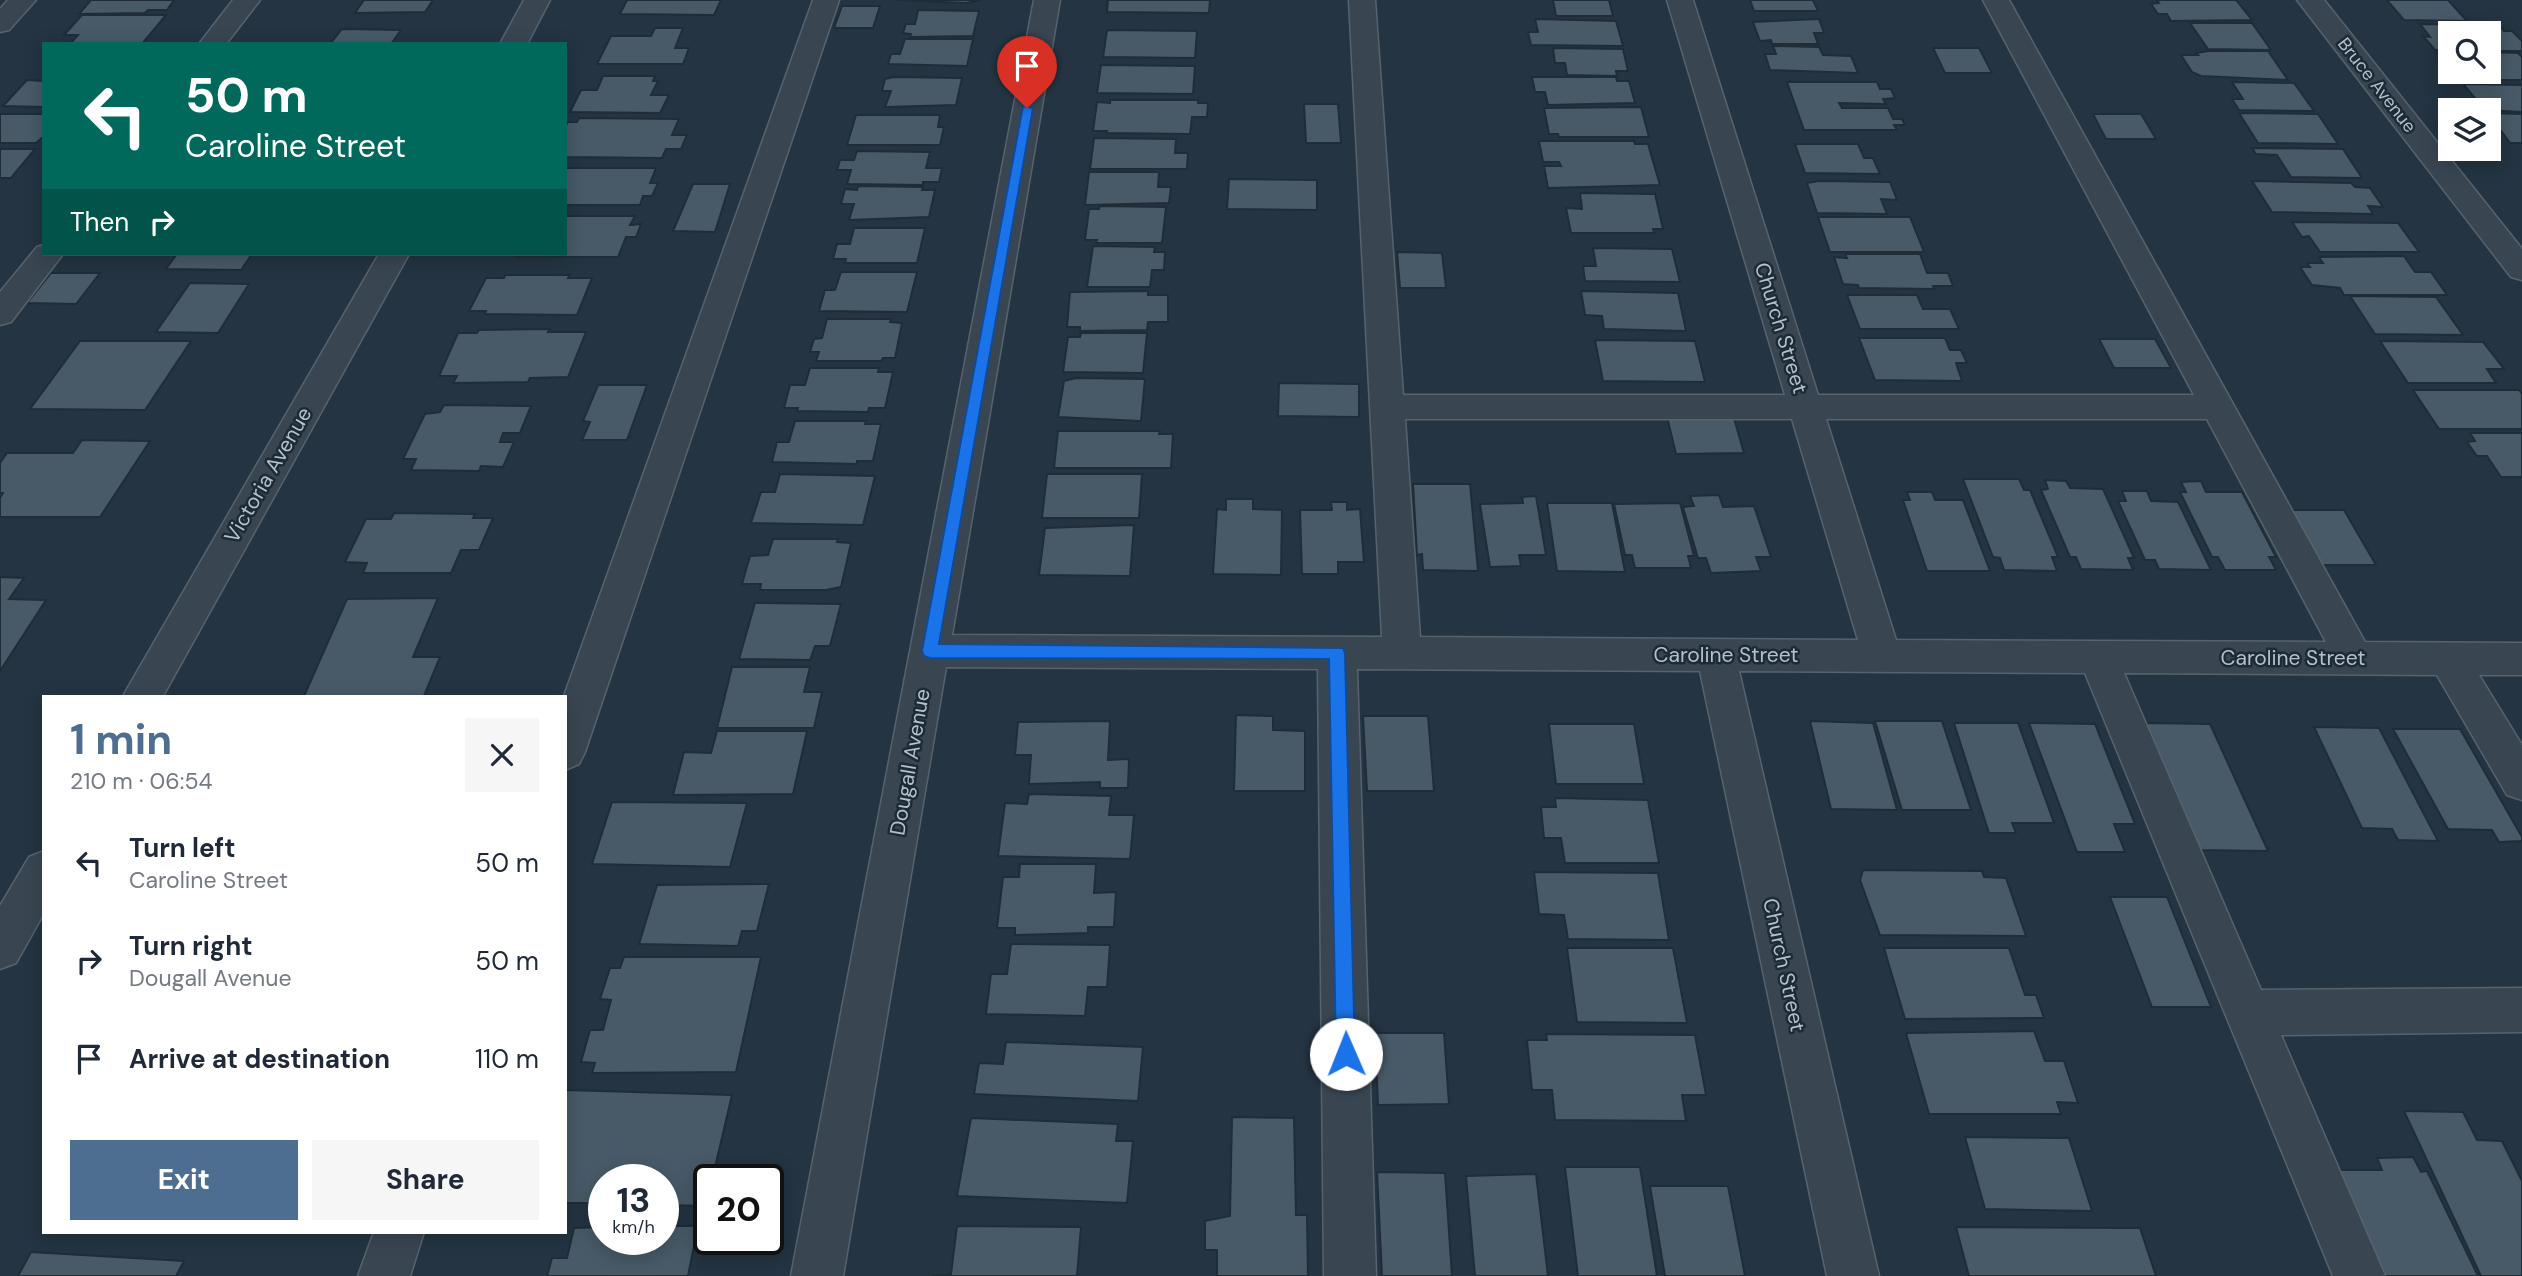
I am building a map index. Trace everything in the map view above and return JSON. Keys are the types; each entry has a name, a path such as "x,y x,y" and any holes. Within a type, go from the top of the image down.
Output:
{"street":[{"path":"0,24 23,0"},
{"path":"214,42 247,0"},
{"path":"514,42 537,0"},
{"path":"567,746 826,0"},
{"name":"Dougall Avenue","path":"817,1276 1047,0"},
{"path":"1362,0 1402,654"},
{"name":"Church Street","path":"1680,0 1882,656"},
{"path":"1996,0 2354,658"},
{"name":"Bruce Avenue","path":"2310,0 2522,270"},
{"path":"0,314 46,256"},
{"name":"Victoria Avenue","path":"144,695 393,256"},
{"path":"1387,407 2218,407"},
{"name":"Caroline Street","path":"930,651 2522,659"},
{"path":"1337,653 1350,1276"},
{"name":"Church Street","path":"1716,654 1853,1276"},
{"path":"2098,657 2359,1276"},
{"path":"2448,659 2522,782"},
{"path":"0,948 42,874"},
{"path":"2248,1013 2522,1010"},
{"path":"384,1276 398,1234"}],"building":[{"path":"91,0 174,0 167,10 79,14"},
{"path":"364,0 433,0 425,12 355,13"},
{"path":"627,0 721,0 714,15 620,14"},
{"path":"897,0 982,0 966,3"},
{"path":"1108,0 1210,0 1209,13 1107,12"},
{"path":"1553,0 1609,0 1613,16 1556,16"},
{"path":"1750,0 1813,0 1818,11 1754,11"},
{"path":"2157,0 2236,0 2252,20 2171,21 2167,14 2158,14 2151,4 2159,3"},
{"path":"2387,0 2448,0 2467,21 2404,20"},
{"path":"842,6 880,6 873,28 834,28"},
{"path":"918,10 979,11 973,36 910,37 911,34 903,33 906,24 915,24"},
{"path":"82,15 166,15 144,42 72,42 78,35 64,35"},
{"path":"1535,19 1616,21 1623,46 1531,45 1528,32 1538,32"},
{"path":"1819,19 1824,33 1814,33 1818,44 1772,44 1771,40 1760,41 1753,22"},
{"path":"2190,23 2252,23 2271,50 2208,49"},
{"path":"2420,24 2438,24 2438,50 2423,36 2430,37"},
{"path":"2501,27 2504,31 2512,31 2522,41 2522,51 2501,51"},
{"path":"655,28 683,28 675,48 689,48 683,64 597,64 611,36 651,36"},
{"path":"342,29 401,30 392,42 332,42"},
{"path":"1107,30 1197,31 1195,58 1103,57"},
{"path":"905,39 973,39 967,66 888,64 891,54 900,54"},
{"path":"1773,46 1819,47 1823,55 1851,56 1858,73 1770,70 1765,54 1776,54"},
{"path":"1553,48 1623,49 1628,71 1616,71 1617,76 1567,75 1565,63 1555,63"},
{"path":"1933,48 1979,48 1992,73 1945,73"},
{"path":"2268,51 2288,80 2201,76 2192,72 2181,55 2198,55 2196,53"},
{"path":"2501,52 2518,53 2522,57 2522,80 2501,80"},
{"path":"1101,65 1195,66 1193,94 1097,93"},
{"path":"603,76 655,76 653,81 658,81 651,95 669,95 660,113 570,112 581,90 597,90"},
{"path":"1532,77 1616,77 1617,81 1629,81 1635,103 1548,105 1545,92 1535,92"},
{"path":"962,78 956,105 885,107 891,91 882,91 885,79"},
{"path":"27,80 42,81 42,107 3,106"},
{"path":"1787,82 1877,82 1880,89 1891,89 1895,98 1883,99 1886,104 1839,103 1842,108 1888,108 1893,119 1902,119 1905,125 1894,125 1897,130 1804,130"},
{"path":"2232,82 2294,83 2314,111 2239,110 2232,99 2243,99"},
{"path":"2463,84 2522,85 2522,112 2501,111 2501,98 2475,98"},
{"path":"1110,100 1198,100 1198,103 1208,103 1207,117 1192,117 1190,134 1093,131 1097,102 1110,103"},
{"path":"1304,104 1338,104 1341,143 1306,143"},
{"path":"1641,107 1649,137 1559,137 1558,134 1549,134 1544,108"},
{"path":"2239,113 2318,114 2338,144 2258,143"},
{"path":"2501,113 2522,114 2522,143 2510,143 2501,131"},
{"path":"0,114 42,114 42,138 36,143 0,143"},
{"path":"2093,114 2141,114 2156,139 2106,139"},
{"path":"856,115 940,115 938,127 944,127 940,145 847,145"},
{"path":"579,118 679,119 672,135 687,135 681,149 666,149 662,158 567,157 567,124 577,122"},
{"path":"1094,138 1176,139 1175,153 1188,153 1187,169 1090,169"},
{"path":"1539,141 1634,141 1635,144 1648,144 1660,185 1548,188 1544,166 1561,166 1559,162 1543,162"},
{"path":"1795,144 1858,144 1864,158 1873,158 1880,174 1805,173"},
{"path":"2252,148 2343,149 2362,178 2291,177 2277,155 2256,154"},
{"path":"0,149 35,149 11,178 0,178"},
{"path":"857,151 930,152 926,168 942,168 939,182 923,182 923,185 847,184 851,170 837,170 840,160 854,160"},
{"path":"567,168 656,168 650,183 658,183 652,196 643,196 640,205 567,205"},
{"path":"1089,172 1159,172 1158,187 1171,187 1169,203 1085,205"},
{"path":"1229,179 1317,180 1317,210 1227,209"},
{"path":"2252,181 2351,183 2355,187 2370,188 2383,207 2368,206 2373,214 2272,212"},
{"path":"1890,182 1897,200 1881,199 1887,214 1817,213 1807,183"},
{"path":"693,184 730,184 715,232 673,231"},
{"path":"858,186 923,187 922,190 935,190 929,217 849,220 854,204 841,204 845,189 857,190"},
{"path":"1580,193 1655,194 1663,229 1653,229 1654,233 1571,233 1566,208 1582,209"},
{"path":"1100,206 1166,207 1162,243 1096,243 1097,240 1085,240 1089,209 1099,209"},
{"path":"567,216 635,216 630,225 641,224 636,237 626,237 618,257 515,257 567,256"},
{"path":"1818,217 1910,217 1924,252 1830,252"},
{"path":"2292,222 2398,223 2419,252 2320,252 2309,236 2302,237"},
{"path":"854,228 925,228 917,263 845,263 846,259 833,259 837,244 850,244"},
{"path":"1093,246 1155,247 1154,252 1165,252 1164,270 1152,270 1150,287 1087,287"},
{"path":"1593,248 1672,249 1680,282 1585,281 1583,266 1596,266"},
{"path":"1397,252 1442,253 1446,288 1400,288"},
{"path":"1845,254 1920,254 1927,273 1948,273 1953,286 1933,286 1934,289 1859,288 1858,285 1843,284 1834,257 1847,258"},
{"path":"176,256 251,256 241,270 166,269"},
{"path":"2404,256 2415,272 2431,272 2447,295 2344,295 2340,288 2312,285 2300,267 2310,267 2307,263 2323,263 2319,257"},
{"path":"841,272 917,272 907,312 819,311 825,290 835,290"},
{"path":"51,273 100,273 76,304 27,303"},
{"path":"505,275 570,275 568,278 592,278 577,315 485,314 486,311 469,311 486,278 504,278"},
{"path":"190,283 249,284 218,333 156,332"},
{"path":"1148,291 1148,295 1168,295 1168,322 1148,322 1147,330 1080,331 1080,327 1067,327 1070,292"},
{"path":"1581,291 1678,293 1686,331 1604,329 1602,316 1585,315"},
{"path":"1847,295 1917,295 1923,309 1950,309 1959,329 1860,329"},
{"path":"2350,296 2436,297 2463,335 2375,334"},
{"path":"827,319 891,319 890,322 902,323 895,358 883,358 881,361 816,361 819,352 810,352 814,339 822,338"},
{"path":"550,329 548,332 586,332 568,377 530,378 528,382 453,383 457,376 439,376 458,333"},
{"path":"1081,333 1147,333 1143,373 1063,372 1068,337 1080,337"},
{"path":"1859,338 1945,338 1950,350 1961,350 1967,363 1956,363 1962,381 1875,380"},
{"path":"2099,339 2155,339 2171,368 2114,368"},
{"path":"1595,340 1695,341 1705,382 1603,381"},
{"path":"80,341 191,341 145,410 30,409"},
{"path":"2380,341 2483,342 2504,369 2487,369 2496,383 2408,383"},
{"path":"810,368 879,368 878,372 893,372 885,408 869,408 868,412 797,411 798,408 784,408 790,385 805,385"},
{"path":"1076,378 1145,379 1141,421 1058,417 1064,381"},
{"path":"1279,383 1359,384 1359,417 1278,416"},
{"path":"598,385 647,385 627,440 582,440 590,422 583,421"},
{"path":"2413,390 2519,390 2522,394 2522,429 2439,429"},
{"path":"444,405 531,406 520,433 503,433 500,442 514,442 503,467 481,466 479,471 411,470 416,459 403,459 425,414 440,412"},
{"path":"1665,408 1731,408 1744,453 1676,454"},
{"path":"795,421 866,421 865,424 881,424 873,461 857,461 857,464 772,462 777,442 789,442"},
{"path":"1058,431 1160,431 1159,434 1173,434 1171,468 1054,468"},
{"path":"2470,433 2522,433 2522,477 2501,477 2487,456 2477,456 2467,442 2475,441"},
{"path":"82,440 150,441 100,517 0,517 0,498 3,493 0,493 0,463 7,453 73,453"},
{"path":"780,474 875,476 863,525 751,523 761,492 775,492"},
{"path":"1047,474 1142,474 1139,518 1042,518"},
{"path":"1963,479 2019,479 2024,490 2030,490 2058,557 2052,557 2057,571 2004,570 2000,558 1993,557"},
{"path":"2045,480 2066,481 2070,488 2103,489 2134,558 2128,558 2133,570 2081,569 2076,557 2070,557 2041,490 2048,489"},
{"path":"2201,481 2206,492 2242,492 2276,557 2269,557 2276,570 2225,570 2218,557 2212,557 2180,492 2186,492 2181,482"},
{"path":"1413,484 1470,484 1478,571 1423,570 1422,554 1417,555"},
{"path":"2122,491 2147,491 2151,501 2178,502 2211,570 2159,569 2155,560 2145,560 2118,501 2126,501"},
{"path":"1907,492 1932,492 1935,500 1963,500 1990,571 1927,571 1903,500 1910,500"},
{"path":"1719,495 1723,507 1754,506 1771,557 1756,557 1761,571 1711,573 1706,558 1698,558 1683,507 1694,506 1690,496"},
{"path":"1536,496 1546,555 1519,555 1521,566 1490,567 1480,504 1523,503 1522,497"},
{"path":"1226,499 1253,499 1253,509 1282,510 1281,575 1213,574 1217,509 1226,510"},
{"path":"1331,502 1347,502 1347,510 1360,509 1364,562 1338,562 1338,574 1302,574 1300,510 1332,510"},
{"path":"1547,503 1612,503 1625,572 1557,571"},
{"path":"1680,503 1694,556 1688,556 1691,568 1635,568 1632,555 1625,555 1614,504"},
{"path":"2277,510 2344,510 2376,565 2308,565"},
{"path":"394,513 475,514 473,518 493,518 479,550 461,550 451,573 363,573 367,563 345,562 366,519 391,519"},
{"path":"1134,525 1130,576 1039,575 1045,528"},
{"path":"773,539 838,539 837,542 851,543 841,587 826,590 760,590 761,584 742,584 750,556 768,555"},
{"path":"0,577 24,578 9,599 46,600 0,671"},
{"path":"438,598 413,657 440,657 424,695 304,695 347,599"},
{"path":"755,603 841,604 830,646 815,646 810,660 739,659"},
{"path":"732,667 810,667 804,692 822,692 814,728 717,728"},
{"path":"1236,715 1273,716 1273,730 1305,731 1305,791 1234,791"},
{"path":"1363,716 1428,716 1434,791 1367,791"},
{"path":"1110,721 1108,760 1129,759 1128,788 1100,788 1100,782 1029,784 1031,755 1015,755 1018,722"},
{"path":"1810,721 1873,723 1897,810 1831,809"},
{"path":"1875,721 1942,721 1971,810 1902,810"},
{"path":"1954,723 2018,723 2054,823 2012,823 2016,833 1989,833"},
{"path":"2029,723 2095,724 2135,824 2114,824 2125,852 2077,852"},
{"path":"2145,723 2210,724 2268,851 2199,850"},
{"path":"1549,724 1634,724 1644,784 1556,784"},
{"path":"2314,727 2379,728 2438,841 2398,840 2392,829 2362,828"},
{"path":"2393,729 2460,729 2522,841 2499,842 2492,830 2448,829"},
{"path":"717,731 807,731 793,794 673,795 684,752 711,753"},
{"path":"1029,794 1111,796 1109,815 1134,815 1130,859 998,856 1005,803 1027,804"},
{"path":"1555,798 1648,800 1659,863 1565,863 1561,838 1544,838 1541,807 1556,807"},
{"path":"612,802 747,803 730,867 592,864"},
{"path":"1020,864 1096,864 1094,893 1116,892 1114,927 1088,927 1088,933 1015,935 1015,928 997,928 1003,877 1019,877"},
{"path":"1863,870 1982,871 1984,877 2006,878 2026,936 1880,935 1860,880"},
{"path":"1534,872 1658,873 1669,940 1568,939 1564,915 1539,914"},
{"path":"769,884 757,931 742,931 738,946 639,944 657,885"},
{"path":"2110,897 2167,897 2211,1007 2152,1007"},
{"path":"1011,944 1110,945 1107,987 1088,987 1085,1016 986,1014 991,974 1007,974"},
{"path":"1567,948 1673,948 1687,1023 1577,1022"},
{"path":"1884,948 2009,948 2025,995 2036,995 2044,1018 1905,1019"},
{"path":"624,957 761,957 736,1072 592,1073 595,1063 581,1062 590,1030 603,1030 611,1000 600,999 610,968 620,968"},
{"path":"2034,1031 2045,1061 2064,1061 2078,1103 2057,1102 2061,1114 1929,1114 1906,1033"},
{"path":"1375,1033 1444,1033 1449,1104 1378,1105"},
{"path":"1546,1034 1695,1035 1706,1095 1682,1095 1686,1121 1555,1120 1552,1090 1532,1090 1527,1040 1547,1040"},
{"path":"1006,1042 1143,1047 1138,1101 974,1094 979,1063 1003,1064"},
{"path":"567,1090 732,1095 716,1164 693,1164 693,1206 679,1205 679,1164 588,1164 588,1203 567,1203"},
{"path":"2404,1111 2463,1112 2477,1140 2502,1141 2522,1181 2522,1276 2481,1276"},
{"path":"1232,1117 1294,1118 1296,1215 1307,1215 1308,1276 1217,1276 1217,1250 1205,1250 1205,1221 1230,1216"},
{"path":"971,1118 1118,1124 1116,1141 1133,1141 1127,1203 957,1196"},
{"path":"1965,1137 2069,1138 2092,1211 1985,1209"},
{"path":"2413,1157 2421,1172 2427,1171 2478,1276 2385,1276 2338,1170 2382,1170 2377,1158"},
{"path":"1565,1167 1640,1167 1657,1276 1578,1276"},
{"path":"1377,1172 1445,1173 1452,1276 1382,1276"},
{"path":"1536,1174 1548,1276 1475,1276 1466,1176"},
{"path":"1650,1186 1728,1186 1745,1276 1665,1276"},
{"path":"679,1226 693,1226 693,1251 688,1276 547,1276 552,1258 567,1258 574,1228 588,1228 588,1255 679,1255"},
{"path":"957,1226 1081,1227 1077,1276 932,1276 951,1274"},
{"path":"1956,1227 2140,1228 2156,1276 1969,1276"},
{"path":"31,1252 184,1261 176,1276 18,1276"}],"route":[{"path":"1027,108 930,651 1337,653 1346,1054"}]}
